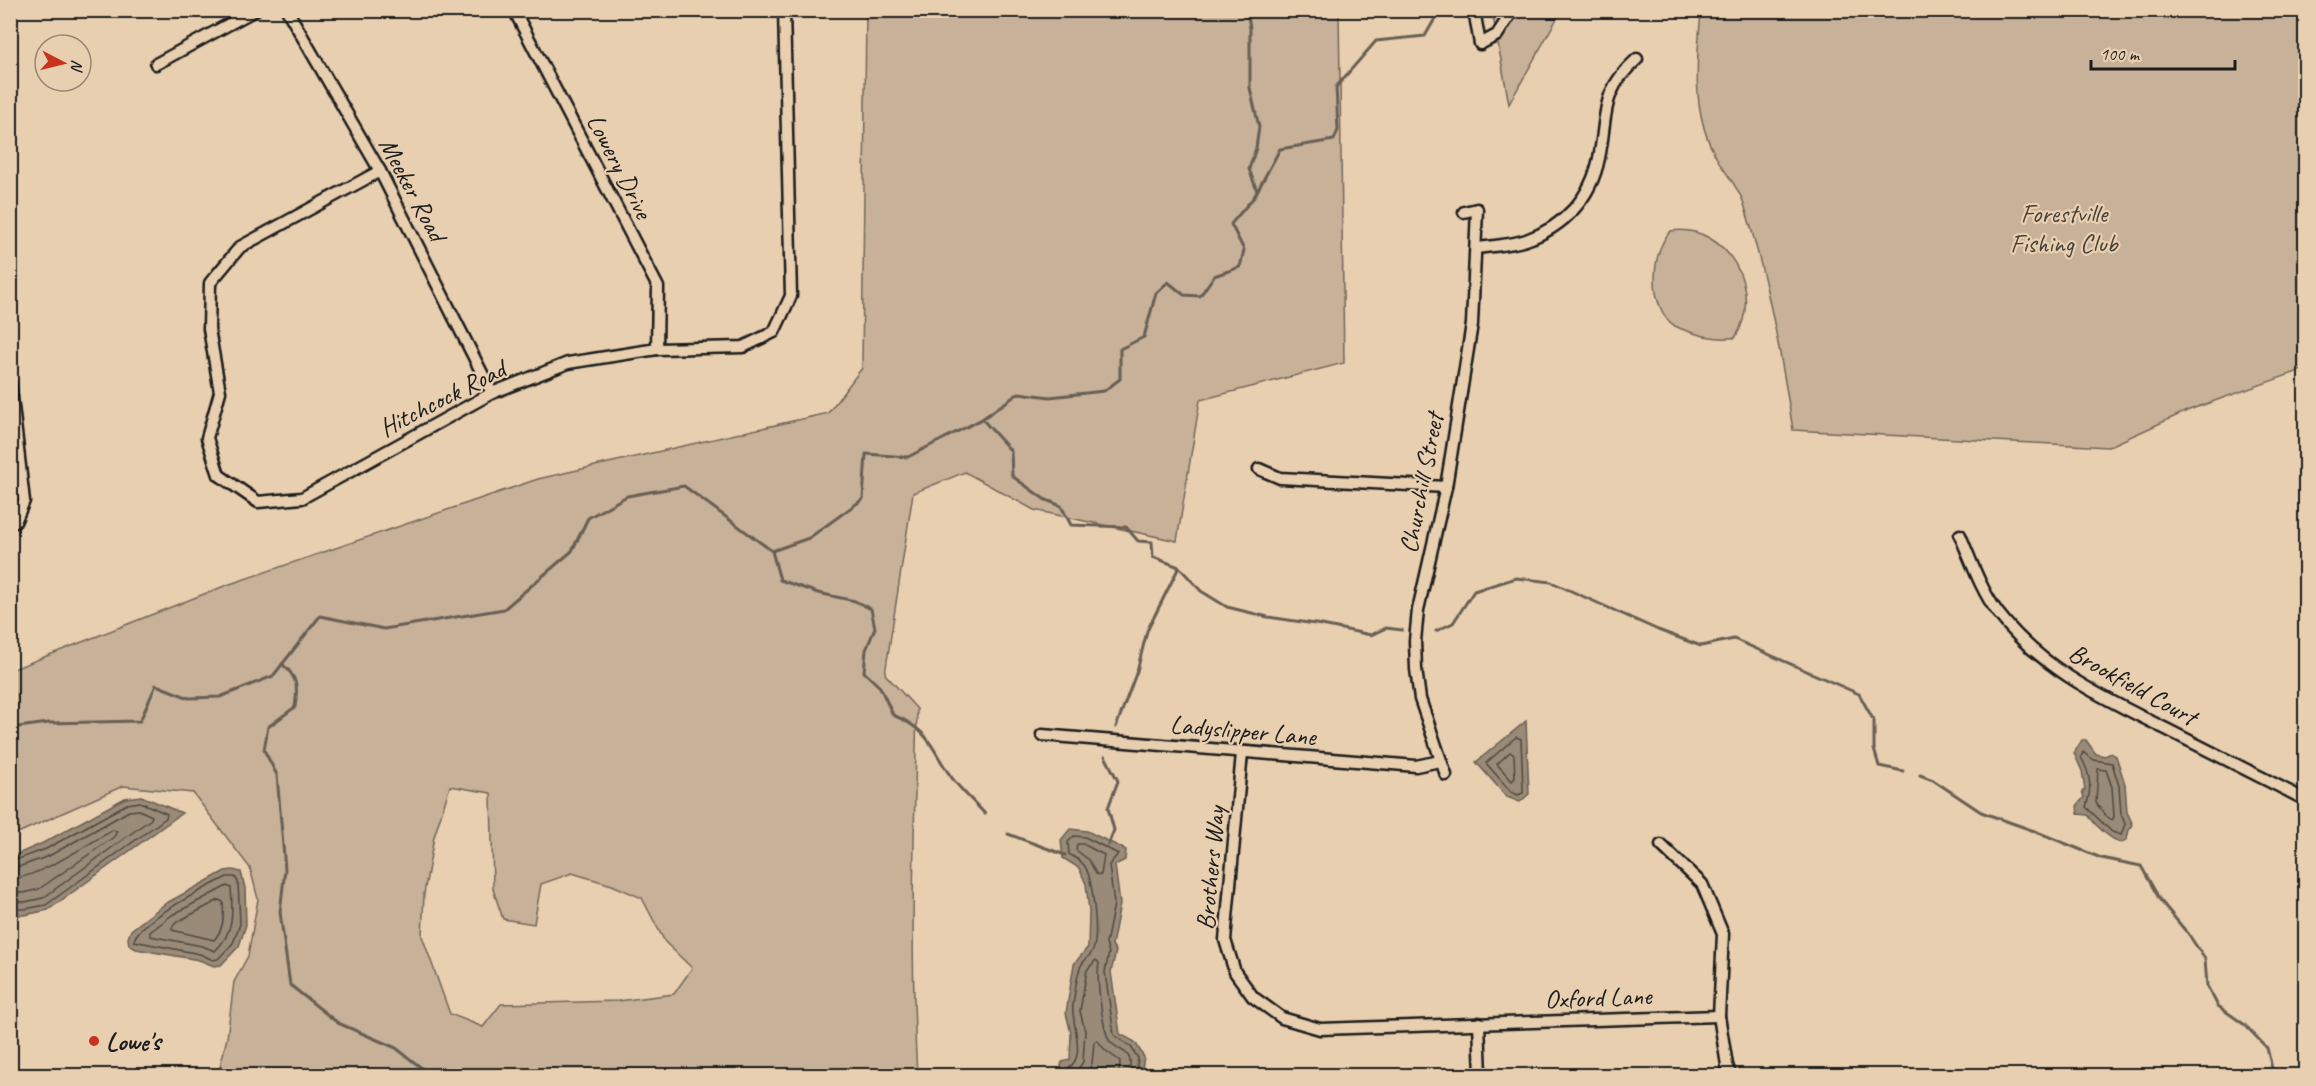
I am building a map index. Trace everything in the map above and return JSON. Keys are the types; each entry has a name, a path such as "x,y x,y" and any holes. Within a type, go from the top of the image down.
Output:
{"street":[{"path":"156,64 255,10"},
{"name":"Meeker Road","path":"287,10 380,171 492,393"},
{"name":"Lowery Drive","path":"514,10 658,287 657,349"},
{"name":"Hitchcock Road","path":"380,171 240,247 210,283 209,328 220,392 207,438 219,475 258,502 302,498 492,393 568,363 657,349 743,347 774,332 791,296 784,10"},
{"path":"1474,10 1480,44 1497,35 1513,10"},
{"path":"1476,248 1533,237 1561,223 1585,198 1599,159 1602,124 1610,91 1626,68 1637,59"},
{"name":"Churchill Street","path":"1446,775 1420,699 1415,641 1418,610 1446,487 1472,324 1477,209 1464,212"},
{"path":"10,380 24,501 15,522"},
{"path":"1259,469 1280,478 1446,487"},
{"name":"Brookfield Court","path":"1960,535 1975,571 1997,611 2024,642 2060,672 2095,693 2306,800"},
{"name":"Ladyslipper Lane","path":"1042,735 1416,766 1440,761"},
{"name":"Brothers Way","path":"1242,753 1225,940 1235,972 1252,997 1282,1018 1320,1029 1479,1023"},
{"path":"1661,845 1702,884 1723,934 1719,1016 1731,1076"},
{"name":"Oxford Lane","path":"1479,1023 1719,1016"},
{"path":"1479,1023 1481,1076"}],"green space":[{"path":"866,11 1339,11 1344,363 1200,400 1177,541 1034,510 965,472 913,493 885,674 917,709 913,938 917,1075 218,1075 227,1038 234,982 248,956 258,899 250,868 193,793 123,786 11,836 11,670 227,585 538,479 828,413 862,368","holes":["450,786 491,793 493,889 503,919 534,924 541,884 572,873 612,885 642,898 665,942 692,968 674,994 618,1001 501,1004 483,1027 450,1014 422,936 424,894 434,837"]},
{"path":"1492,11 1564,11 1560,13 1509,104"},
{"name":"Forestville Fishing Club","path":"1701,11 2305,11 2305,369 2189,410 2108,447 1793,430 1773,316 1752,232 1742,198 1714,153 1702,119 1697,83"},
{"path":"1671,231 1691,231 1709,238 1724,249 1735,264 1743,281 1746,300 1743,320 1735,338 1704,336 1675,326 1666,318 1656,294 1655,280 1659,252"}],"water":[{"path":"1526,721 1529,794 1520,802 1507,797 1476,762"},
{"path":"2082,740 2086,740 2096,754 2105,756 2111,753 2116,756 2125,784 2127,812 2133,825 2127,839 2121,843 2111,838 2088,815 2078,814 2077,806 2084,797 2082,791 2085,790 2082,771 2074,753"},
{"path":"141,796 182,813 48,910 25,915 11,915 11,857 43,843 125,798"},
{"path":"1070,829 1087,831 1126,850 1125,860 1115,865 1120,904 1112,945 1116,951 1111,972 1120,1034 1135,1042 1144,1057 1141,1075 1059,1075 1062,1062 1070,1060 1071,1033 1066,1013 1074,964 1088,947 1089,911 1086,884 1079,868 1063,858 1061,840"},
{"path":"225,871 241,872 245,888 246,925 239,946 221,965 214,966 199,960 136,949 129,945 128,938 131,930 165,904"}],"waterway":[{"path":"1247,10 1250,28 1250,88 1259,127 1256,148 1249,169 1257,191"},
{"path":"10,728 49,723 140,721 156,685 189,698 220,697 273,676 320,616 384,629 504,609 572,551 588,518 627,496 684,486 772,551 809,538 863,499 866,454 908,457 982,419 1019,393 1050,397 1104,391 1120,379 1120,349 1144,337 1156,293 1168,282 1184,295 1200,296 1214,276 1240,267 1244,250 1231,224 1254,197 1280,149 1334,140 1338,130 1336,87 1376,41 1425,36 1440,10"},
{"path":"982,419 1011,451 1012,476 1044,499 1061,506 1071,525 1126,527 1138,541 1152,542 1153,557 1179,567 1201,591 1227,607 1268,617 1371,635 1386,628 1402,630"},
{"path":"772,551 780,580 818,593 855,601 871,609 875,628 866,650 864,672 880,687 893,715 907,722 925,736 956,783 985,814"},
{"path":"1116,727 1137,671 1147,631 1179,567"},
{"path":"1436,631 1453,623 1474,591 1516,578 1551,582 1658,630 1701,646 1734,639 1859,694 1874,721 1874,749 1879,766 1903,771"},
{"path":"282,664 296,683 295,707 268,727 264,750 277,775 285,869 280,912 290,985 338,1023 396,1048 432,1076"},
{"path":"1105,756 1118,781 1108,808 1114,830 1108,845"},
{"path":"1920,775 1933,780 1981,812 2101,858 2141,866 2160,900 2189,935 2205,959 2207,986 2218,1006 2245,1025 2267,1048 2274,1076"},
{"path":"1008,834 1065,855"}],"place":[{"name":"Lowe's","path":"94,1041"}]}
